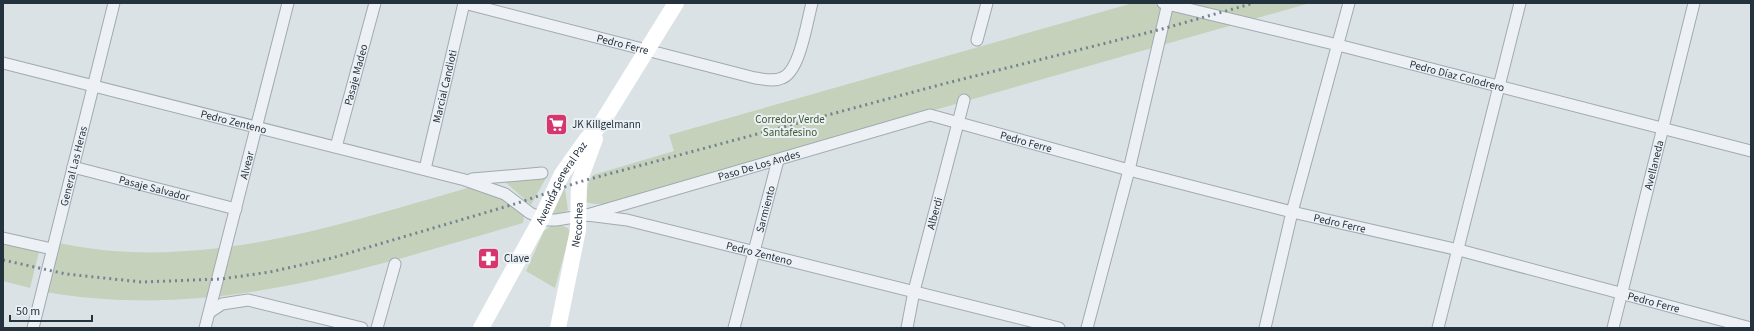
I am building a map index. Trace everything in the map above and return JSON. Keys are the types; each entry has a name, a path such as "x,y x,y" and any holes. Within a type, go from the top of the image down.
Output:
{"main road":[{"name":"Avenida General Paz","path":"481,328 541,219 562,174 586,140 601,124 676,3"},
{"name":"Necochea","path":"558,328 583,215 579,182 601,124"}],"street":[{"name":"General Las Heras","path":"33,328 114,3"},
{"name":"Alvear","path":"205,328 288,3"},
{"name":"Pasaje Madeo","path":"336,147 375,3"},
{"name":"Pedro Ferre","path":"464,3 648,49 755,78 770,80 782,79 791,72 796,63 812,3"},
{"name":"Marcial Candioti","path":"426,169 464,3"},
{"path":"977,40 987,3"},
{"path":"1087,328 1130,170 1166,3"},
{"name":"Pedro Díaz Colodrero","path":"1166,3 1338,45 1751,151"},
{"path":"1265,328 1292,212 1349,3"},
{"path":"1438,328 1520,3"},
{"name":"Avellaneda","path":"1613,328 1664,129 1694,3"},
{"name":"Pedro Zenteno","path":"3,63 465,180 505,194 541,219 556,220 583,215 627,220 1059,328"},
{"name":"Alberdi","path":"907,328 914,291 964,100"},
{"name":"Pedro Ferre","path":"930,115 1130,170 1292,212 1458,250 1751,328"},
{"name":"Paso De Los Andes","path":"583,215 930,115"},
{"name":"Sarmiento","path":"734,328 778,160"},
{"name":"Pasaje Salvador","path":"73,167 236,209"},
{"name":"Pedro Zenteno","path":"465,180 542,173"},
{"path":"3,238 52,249"},
{"path":"377,328 395,264"},
{"path":"210,312 222,304 248,300 362,328"}],"green space":[{"name":"Corredor Verde Santafesino","path":"1133,3 1310,3 605,204 585,202 588,184 593,175 674,151 669,135"},
{"path":"547,176 531,205 504,181"},
{"path":"568,180 565,189 568,210 558,216 550,214"},
{"path":"471,187 500,198 524,216 523,223 346,273 287,286 228,295 168,300 107,299 45,292 59,243 111,251 164,252 216,248 268,240 319,229"},
{"path":"560,225 568,228 570,233 555,288 526,271 544,231 551,226"},
{"path":"3,243 39,252 30,288 3,281"}],"railway":[{"path":"3,260 66,274 142,282 221,279 270,272 332,258 518,203 579,182 943,84 1162,29 1254,3"}],"place":[{"name":"JK Killgelmann","path":"556,124"},
{"name":"Clave","path":"488,258"}]}
